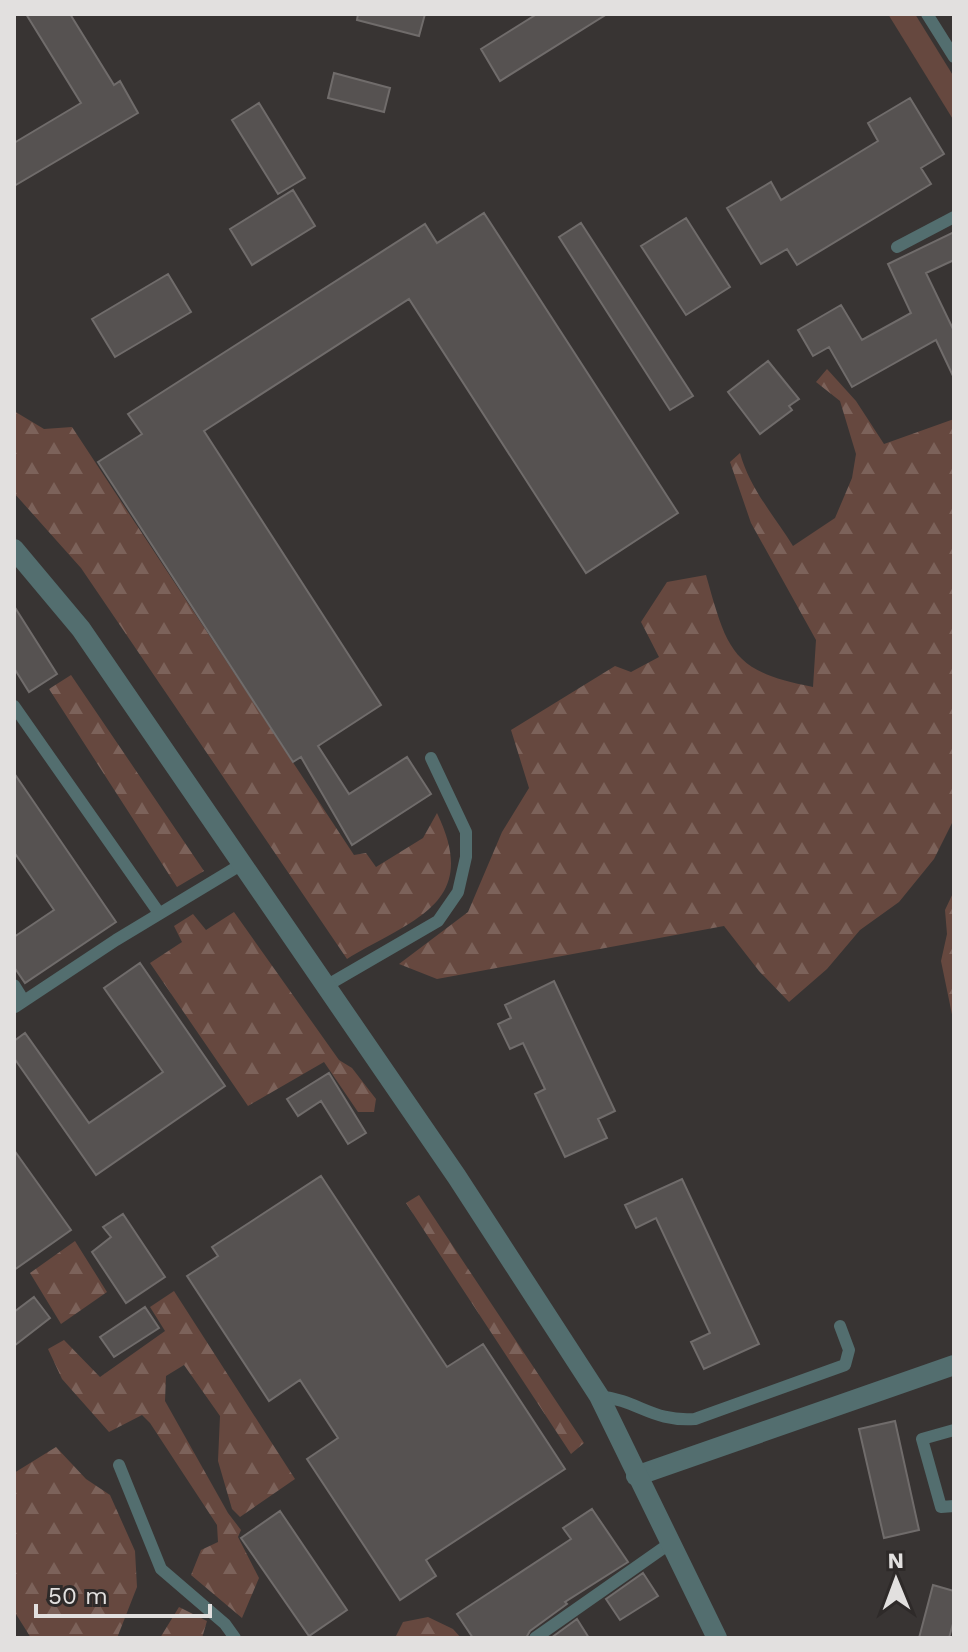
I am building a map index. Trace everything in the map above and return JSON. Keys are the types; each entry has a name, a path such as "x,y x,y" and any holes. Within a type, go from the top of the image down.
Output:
{"street":[{"path":"14,549 81,629 326,986 599,1396 717,1638"},
{"path":"636,1476 954,1365"}],"lane":[{"path":"927,14 954,57"},
{"path":"897,247 954,217"},
{"path":"14,706 159,913"},
{"path":"326,986 438,921 458,892 466,857 466,832 431,758"},
{"path":"14,985 20,1004 159,913 242,864"},
{"path":"599,1396 626,1399 671,1421 695,1419 845,1365 849,1350 840,1326"},
{"path":"954,1430 922,1439 941,1507 954,1506"},
{"path":"119,1465 161,1569 225,1624 235,1638"},
{"path":"535,1638 669,1544"}],"green space":[{"path":"888,14 915,14 954,77 954,121"},
{"path":"827,369 856,401 884,444 954,419 954,819 934,859 899,902 860,930 827,969 789,1002 759,971 724,926 437,979 399,964 468,912 502,832 529,788 511,730 615,666 631,672 659,657 641,622 667,582 706,575 720,622 737,653 765,674 813,687 816,640 751,523 730,462 740,453 756,490 793,546 835,518 852,478 856,454 840,401 816,382"},
{"path":"14,411 44,429 72,427 354,855 366,853 376,867 423,838 437,813 448,844 451,869 445,889 433,905 416,919 347,959 81,568 14,493"},
{"path":"71,675 204,871 177,887 49,689"},
{"path":"954,891 954,1024 941,961 947,934 945,910"},
{"path":"234,912 339,1060 352,1068 376,1099 374,1112 358,1112 324,1062 248,1106 150,963 182,942 174,926 193,914 206,930"},
{"path":"419,1195 584,1443 571,1454 406,1203"},
{"path":"75,1241 107,1292 61,1324 30,1273"},
{"path":"174,1291 295,1479 240,1517 232,1509 218,1461 220,1416 184,1365 166,1376 165,1401 228,1513 241,1530 238,1537 259,1578 242,1618 191,1575 201,1550 218,1542 217,1525 150,1423 142,1415 109,1432 62,1379 48,1349 64,1340 100,1377 165,1331 150,1307"},
{"path":"56,1447 86,1479 110,1495 135,1551 137,1587 117,1638 31,1638 14,1611 14,1473"},
{"path":"179,1607 207,1621 202,1638 160,1638"},
{"path":"428,1617 453,1629 461,1638 395,1638 403,1622"}],"building":[{"path":"26,14 70,14 114,85 120,81 138,113 14,186 14,143 81,103"},
{"path":"358,14 425,14 419,36 357,20"},
{"path":"537,14 607,14 500,81 481,49"},
{"path":"334,73 390,88 384,112 328,98"},
{"path":"910,98 944,154 921,168 931,184 797,265 787,249 761,264 727,208 771,182 781,200 878,141 868,123"},
{"path":"259,103 305,178 278,194 232,120"},
{"path":"293,190 315,226 252,265 230,229"},
{"path":"484,213 678,513 586,573 409,299 204,431 381,705 318,746 349,794 407,757 431,794 352,845 301,757 293,762 98,462 142,434 128,414 425,224 437,243"},
{"path":"686,218 730,287 686,315 641,246"},
{"path":"581,223 693,396 670,410 559,237"},
{"path":"954,232 954,260 926,273 954,331 954,378 936,340 852,387 829,347 813,356 798,330 841,305 862,340 911,313 888,264"},
{"path":"168,274 191,312 115,357 92,319"},
{"path":"768,361 799,399 789,406 792,410 760,434 728,392"},
{"path":"14,606 57,674 29,692 14,668"},
{"path":"14,773 116,922 25,983 14,967 14,937 54,910 14,852"},
{"path":"140,963 225,1086 96,1175 14,1058 14,1041 25,1033 89,1123 163,1072 104,988"},
{"path":"554,981 615,1111 598,1119 607,1138 565,1157 535,1094 545,1089 523,1043 510,1049 498,1024 511,1018 505,1005"},
{"path":"329,1073 366,1133 348,1144 321,1101 298,1116 287,1099"},
{"path":"14,1150 71,1230 14,1270"},
{"path":"321,1176 447,1367 483,1344 565,1469 426,1560 436,1576 400,1600 307,1459 338,1438 300,1380 269,1401 187,1276 218,1256 212,1247"},
{"path":"682,1179 759,1344 704,1369 691,1342 710,1333 656,1218 636,1228 625,1205"},
{"path":"123,1214 165,1277 126,1303 92,1252 111,1237 103,1227"},
{"path":"34,1297 50,1318 14,1346 14,1312"},
{"path":"145,1307 159,1328 114,1357 100,1337"},
{"path":"895,1421 919,1530 884,1538 859,1429"},
{"path":"592,1509 628,1562 565,1602 567,1604 530,1631 526,1638 473,1638 457,1614 571,1539 563,1528"},
{"path":"280,1511 347,1610 309,1636 241,1538"},
{"path":"643,1573 658,1596 620,1620 606,1599"},
{"path":"933,1585 954,1591 954,1620 949,1638 919,1638"},
{"path":"577,1619 589,1638 551,1638"}]}
